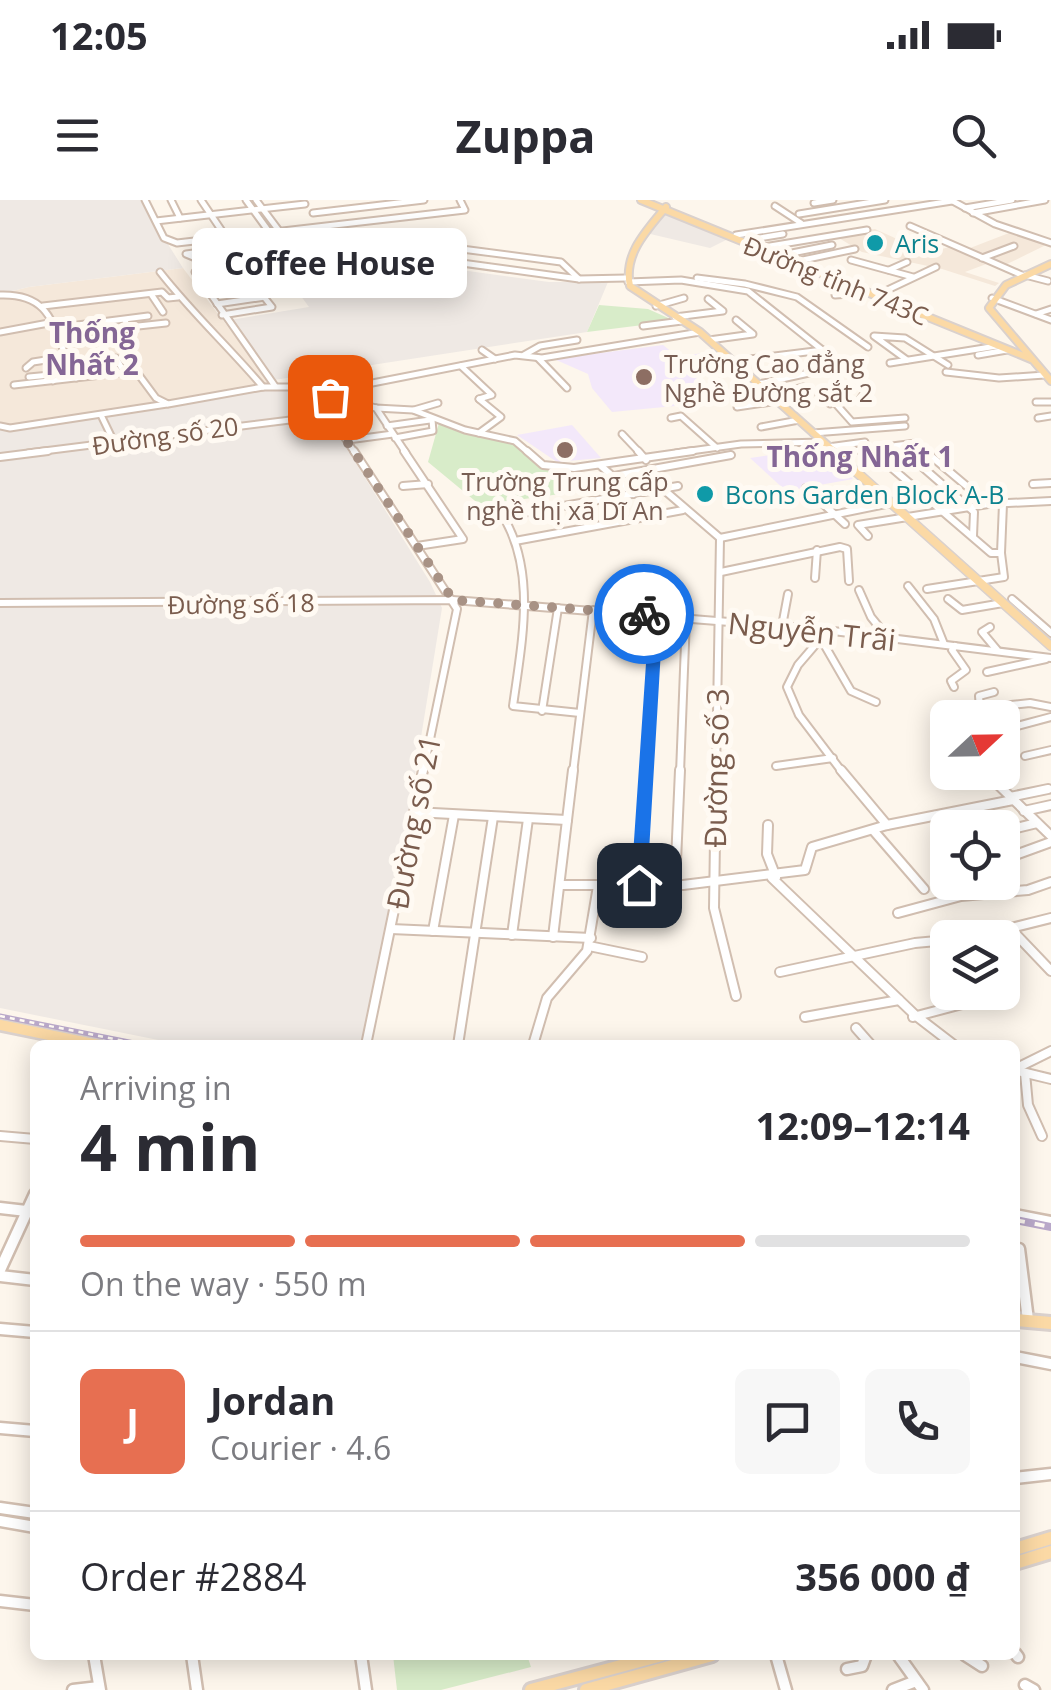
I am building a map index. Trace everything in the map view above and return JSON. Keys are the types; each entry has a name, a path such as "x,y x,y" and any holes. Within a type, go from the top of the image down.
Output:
{"main road":[{"name":"Đường tỉnh 743C","path":"641,200 1012,349"},
{"name":"Đường tỉnh 743C","path":"649,200 865,292 1012,349"},
{"path":"665,208 638,246 627,280 656,306 700,332 976,580 1007,601 1051,646"},
{"path":"1049,378 1028,357 1012,349 990,312 992,298 1003,286 1051,267"},
{"path":"0,1025 74,1040"},
{"path":"1022,1320 1051,1322"},
{"path":"1020,1547 1051,1538"},
{"path":"1020,1561 1051,1552"},
{"path":"531,1690 647,1663"},
{"path":"586,1690 647,1663"}],"street":[{"path":"146,200 171,242 466,210 460,200"},
{"path":"172,200 180,218"},
{"path":"201,200 226,237"},
{"path":"246,200 306,280"},
{"path":"256,200 318,278"},
{"path":"313,213 424,200"},
{"path":"814,203 833,200"},
{"path":"798,214 884,200"},
{"path":"736,236 952,200 973,213 1051,243"},
{"path":"965,208 1012,200"},
{"path":"973,213 1045,200"},
{"path":"408,201 420,215"},
{"path":"156,220 304,202 323,226"},
{"path":"775,206 801,223"},
{"path":"764,247 867,228 849,216"},
{"path":"910,226 1024,275 1048,281"},
{"path":"276,242 186,254 198,259 354,238 344,234 287,241"},
{"path":"747,240 782,234"},
{"path":"275,386 194,273 416,242 561,262 579,279"},
{"path":"392,245 402,255"},
{"path":"782,255 832,245"},
{"path":"982,258 1014,246"},
{"path":"208,293 434,258 447,247"},
{"path":"798,261 855,249"},
{"path":"201,283 402,255 579,279 681,280 735,288 748,291 867,385 860,400"},
{"path":"865,264 880,256"},
{"path":"851,260 912,278"},
{"path":"888,270 908,262"},
{"path":"879,294 936,267"},
{"path":"160,272 263,388"},
{"path":"627,280 692,277 777,291 802,300 868,347"},
{"path":"222,315 271,308 256,286"},
{"path":"0,295 20,292 37,298 55,328 76,378"},
{"path":"836,295 865,292"},
{"path":"43,306 151,294 178,296"},
{"path":"151,294 163,312"},
{"path":"761,301 783,296"},
{"path":"217,304 264,297"},
{"path":"656,306 684,298"},
{"path":"643,326 723,310 708,298"},
{"path":"992,298 1051,320"},
{"path":"1036,314 1051,309"},
{"path":"0,332 148,316"},
{"path":"125,320 129,327"},
{"path":"709,340 753,334 736,320"},
{"path":"55,328 80,336 166,324"},
{"path":"524,354 538,358 700,332"},
{"path":"906,360 874,336 899,333 947,368 998,378 1049,378"},
{"path":"313,392 524,354 544,345 576,340"},
{"path":"890,363 997,346"},
{"path":"978,355 1012,349"},
{"path":"482,350 496,359"},
{"path":"733,361 823,350"},
{"path":"26,368 31,363 65,356"},
{"path":"116,358 124,372"},
{"path":"538,358 567,388"},
{"path":"461,366 492,395 478,398 502,417 491,421 479,434"},
{"path":"14,385 139,372 156,398 168,404"},
{"path":"759,384 808,373"},
{"path":"30,377 50,375 53,381"},
{"path":"0,426 101,416 275,386 376,408 414,410 438,403 427,395"},
{"path":"737,407 803,387"},
{"path":"313,392 453,600"},
{"path":"813,433 905,422 852,422 818,396"},
{"path":"1036,402 1051,402"},
{"path":"376,408 463,539 417,546"},
{"path":"414,410 431,420 518,442 543,465 601,466 719,448 864,442"},
{"name":"Đường số 20","path":"0,457 330,415"},
{"path":"101,416 114,442"},
{"path":"614,476 734,457 696,434 681,416 671,418"},
{"path":"1038,418 1051,416"},
{"path":"391,432 433,431 431,420"},
{"path":"347,439 431,420"},
{"path":"761,427 799,420"},
{"path":"622,434 646,460"},
{"path":"836,454 916,443 988,504"},
{"path":"898,446 970,507 974,512 973,537"},
{"path":"870,450 991,553 1001,553"},
{"path":"601,466 633,494"},
{"path":"1033,484 1051,483"},
{"path":"403,486 428,484"},
{"path":"506,516 678,486"},
{"path":"806,488 845,524"},
{"path":"664,489 720,538 892,502"},
{"path":"868,536 858,525 988,504 1051,501"},
{"path":"926,589 1004,577 1002,504"},
{"path":"496,506 506,516 515,541 527,606 512,703 518,709 580,713"},
{"path":"872,506 882,516"},
{"path":"515,541 684,510"},
{"name":"Đường số 3","path":"720,538 714,908 736,996"},
{"path":"721,572 817,550 847,548 849,580"},
{"path":"815,578 817,550"},
{"path":"908,586 934,619 944,644"},
{"path":"859,590 888,638"},
{"path":"782,626 788,594"},
{"path":"948,599 962,610 1007,601 1051,633"},
{"name":"Nguyễn Trãi","path":"453,600 828,630 1051,658"},
{"name":"Đường số 18","path":"0,605 453,600"},
{"name":"Đường số 21","path":"367,1040 457,609 453,600"},
{"path":"542,711 558,608"},
{"path":"553,937 593,610"},
{"path":"639,885 656,616"},
{"path":"675,884 686,618"},
{"path":"990,627 982,632 997,650"},
{"path":"828,630 800,665 787,690 810,731 887,825"},
{"path":"821,639 852,691 876,702"},
{"path":"954,646 952,650 966,670 951,681 954,686"},
{"path":"987,672 1051,658"},
{"path":"840,669 852,672"},
{"path":"994,692 979,696 980,708 1030,704 1051,707"},
{"path":"1020,725 1048,718 1051,726"},
{"path":"1025,756 1051,750"},
{"path":"776,766 834,758"},
{"path":"960,810 1048,789"},
{"path":"1003,790 1051,839 1020,853"},
{"path":"1024,810 1051,805"},
{"path":"414,812 568,820"},
{"path":"433,931 454,815"},
{"path":"560,884 716,883 774,878 805,870 812,847 930,817"},
{"path":"459,1040 493,818"},
{"path":"512,935 528,819"},
{"path":"1020,827 1037,823"},
{"path":"768,825 767,854 774,878 800,911 856,956 913,1017 947,1040"},
{"path":"872,830 924,889"},
{"path":"1020,885 1048,883"},
{"path":"534,1040 547,998 590,942 598,886"},
{"path":"898,913 940,900"},
{"path":"1020,926 1049,921"},
{"path":"392,929 553,937 590,942 642,958"},
{"path":"1020,939 1051,971"},
{"path":"780,972 930,943"},
{"path":"804,1017 898,1000"},
{"path":"913,1017 938,1010"},
{"path":"856,1028 866,1040"},
{"path":"1020,1070 1051,1051"},
{"path":"1020,1071 1051,1079"},
{"path":"1020,1078 1042,1136"},
{"path":"0,1136 30,1139"},
{"path":"0,1208 30,1212"},
{"path":"30,1214 0,1273 30,1279"},
{"path":"1020,1216 1051,1222"},
{"path":"1020,1284 1022,1320"},
{"path":"0,1329 30,1332"},
{"path":"1020,1358 1051,1364"},
{"path":"0,1428 30,1430"},
{"path":"1020,1477 1051,1474"},
{"path":"0,1508 30,1512"},
{"path":"0,1521 30,1525"},
{"path":"0,1601 30,1604"},
{"path":"73,1690 100,1688 95,1660"},
{"path":"193,1660 197,1690"},
{"path":"362,1660 366,1690"},
{"path":"777,1660 786,1690"},
{"path":"846,1669 862,1666 864,1660"},
{"path":"893,1690 919,1686 901,1660"},
{"path":"973,1660 982,1666"}],"shaded area":[{"path":"0,200 140,200 183,268 0,294"},
{"path":"666,213 728,239 710,248 646,233"},
{"path":"875,229 928,253 949,247 989,263 965,272 999,283 995,286 942,269 862,252 834,235"},
{"path":"1009,233 1046,245 1003,266 965,250"},
{"path":"183,268 274,387 0,429 0,294"},
{"path":"417,271 468,271 549,282 608,282 587,332 274,380 230,320 309,307 295,288"},
{"name":"Trường Cao đẳng Nghề Đường sắt 2","path":"663,345 678,357 702,353 716,366 691,371 717,402 612,412 592,388 588,374 554,359"},
{"path":"274,387 311,391 430,582 442,608 372,1040 158,1040 0,1008 0,429"},
{"name":"Trường Trung cấp nghề thị xã Dĩ An","path":"572,425 601,458 557,462 517,435"},
{"path":"819,448 853,479 786,491 750,458"}],"green space":[{"path":"599,305 648,309 675,321 587,332"},
{"path":"439,423 513,442 538,467 580,472 596,489 480,505 428,462"},
{"path":"394,1660 529,1660 531,1667 441,1690 397,1690"}],"railway":[{"path":"0,1016 119,1040"},
{"path":"1020,1221 1051,1227"}],"way so far":[{"path":"330,397 316,395 453,600 644,614"}],"place":[{"name":"Aris","path":"875,243"},
{"name":"Trường Cao đẳng Nghề Đường sắt 2","path":"644,377"},
{"name":"Coffee House","path":"330,397"},
{"name":"Trường Trung cấp nghề thị xã Dĩ An","path":"565,450"},
{"name":"Bcons Garden Block A-B","path":"705,494"}],"district":[{"name":"Thống Nhất 2","path":"92,348"},
{"name":"Thống Nhất 1","path":"860,456"}],"route":[{"path":"639,885 656,616 644,614"}]}
